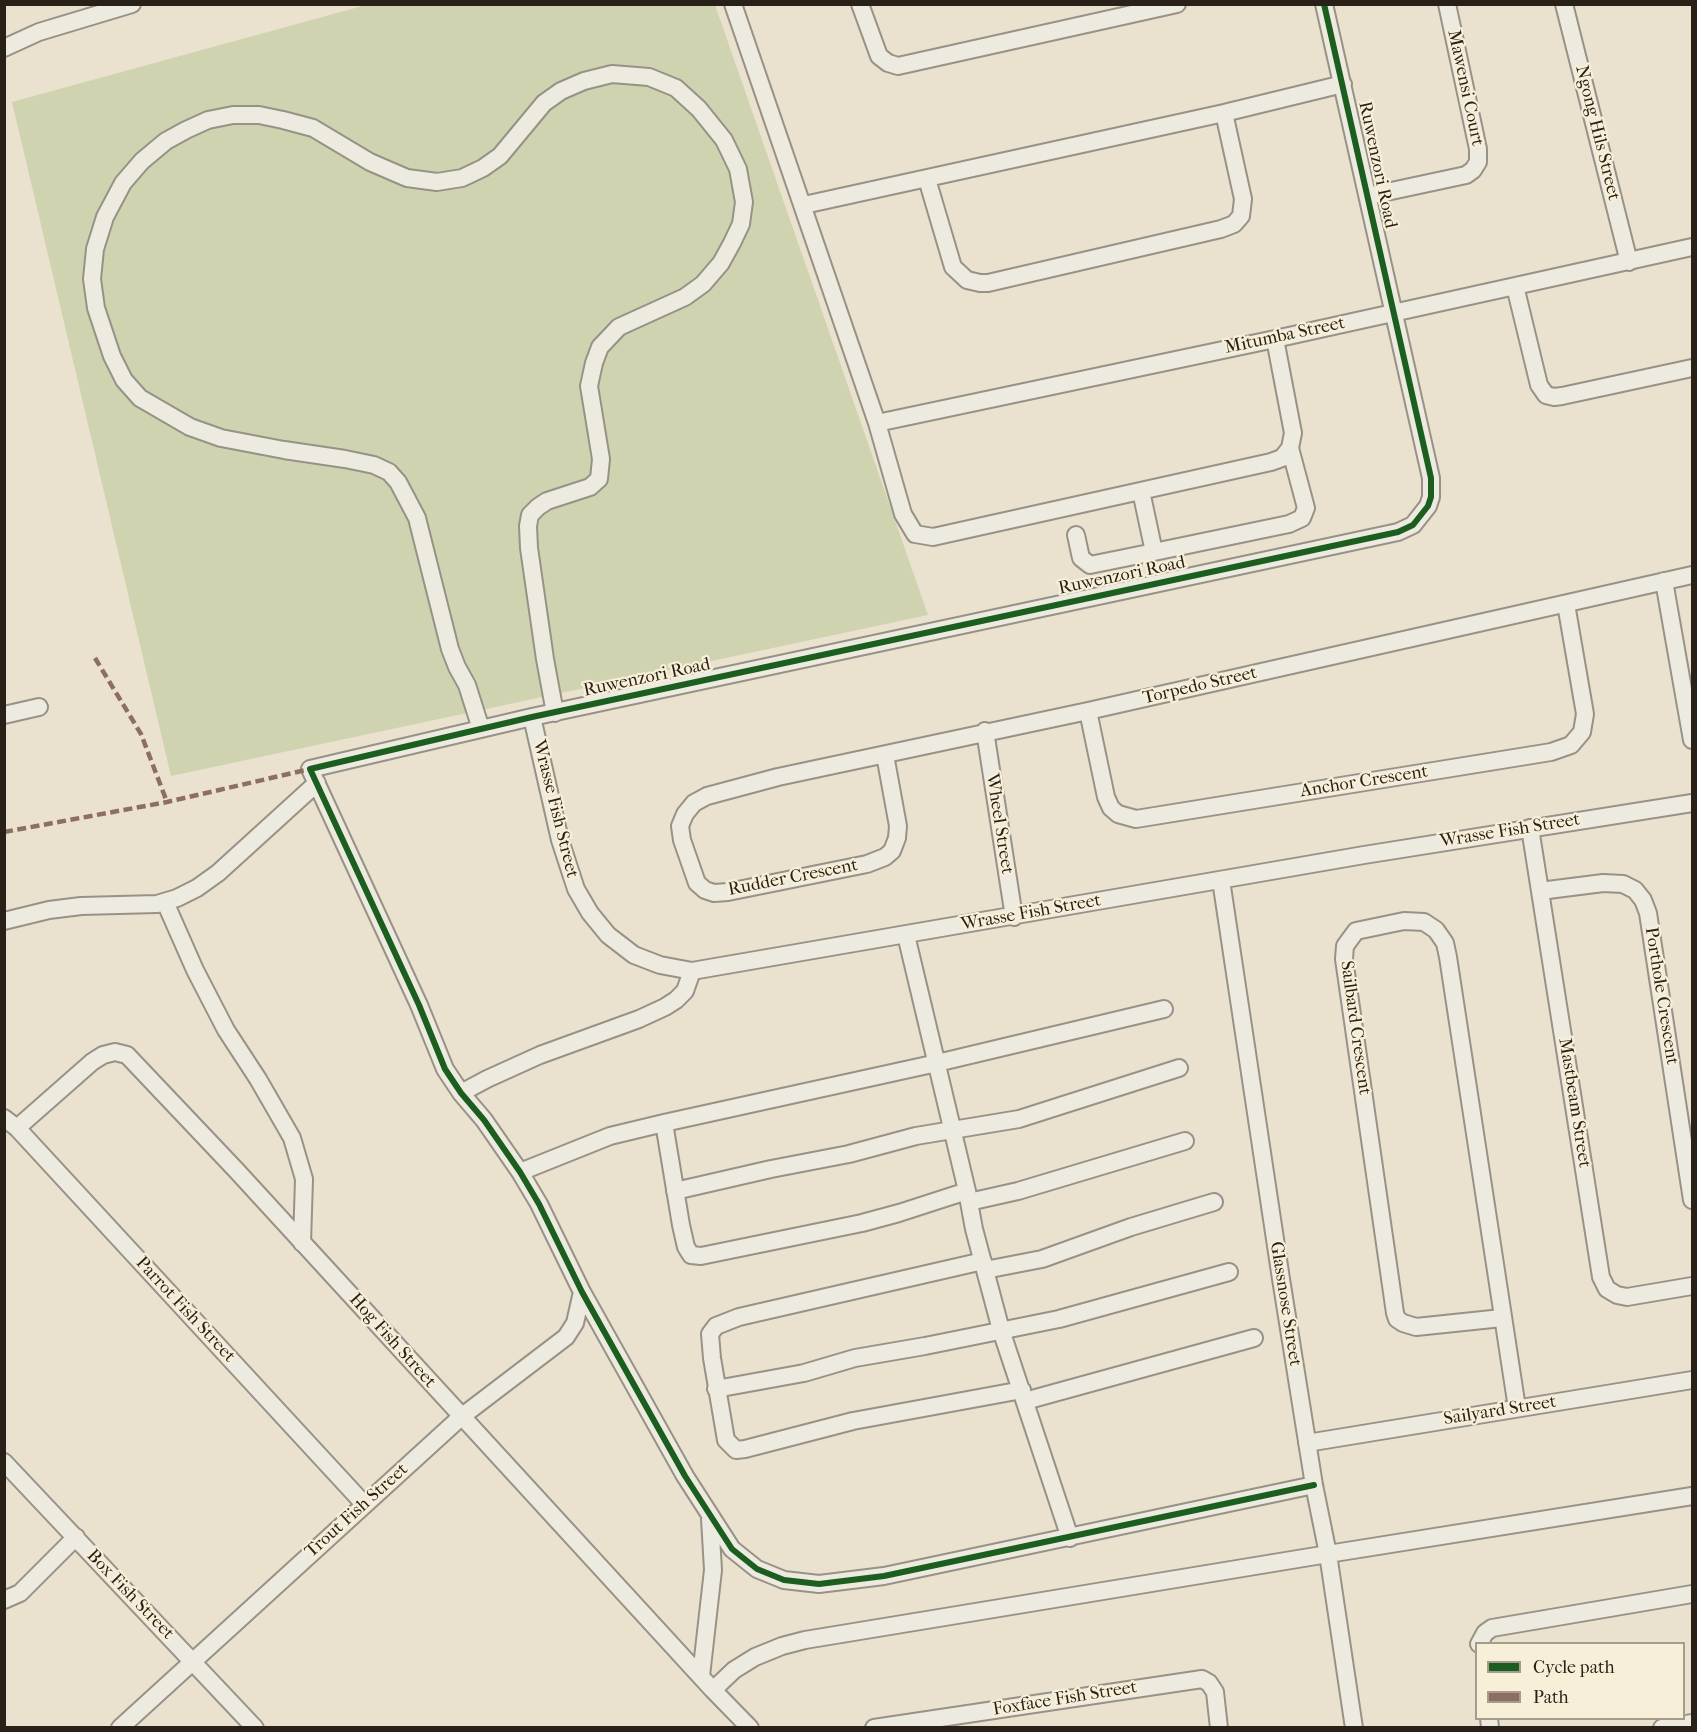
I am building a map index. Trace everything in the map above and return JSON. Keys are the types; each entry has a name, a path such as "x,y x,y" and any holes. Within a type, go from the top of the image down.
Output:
{"street":[{"path":"4,48 84,11 132,4"},
{"path":"733,4 877,423 903,514 915,534 933,537 1271,462 1285,456 1290,448 1293,433 1275,339"},
{"path":"860,4 879,56 888,63 898,66 1177,4"},
{"name":"Ruwenzori Road","path":"313,776 532,717 1386,535 1406,529 1419,520 1431,497 1432,488 1324,4"},
{"name":"Mawensi Court","path":"1368,196 1466,175 1478,162 1478,149 1447,4"},
{"name":"Ngong Hils Street","path":"1564,4 1629,262"},
{"path":"481,729 467,685 450,649 417,518 398,482 389,472 374,465 345,459 221,438 190,427 140,398 124,380 116,364 96,308 92,279 95,249 105,216 123,183 142,161 166,141 186,130 208,120 233,115 259,115 313,128 370,162 407,178 437,182 462,178 483,168 500,156 544,103 561,91 584,81 612,74 649,77 676,88 699,109 724,140 738,169 744,202 741,224 732,243 721,263 703,284 685,297 619,327 600,347 589,386 601,459 599,479 590,487 547,501 530,515 529,548 555,713"},
{"path":"804,206 1224,113 1343,84"},
{"path":"927,179 953,267 967,280 988,283 1221,229 1234,224 1241,216 1243,199 1224,113"},
{"name":"Mitumba Street","path":"877,423 1275,339 1692,247"},
{"path":"1515,286 1539,386 1546,395 1562,396 1692,368"},
{"path":"1076,535 1081,558 1090,565 1182,548 1289,524 1302,518 1306,508 1290,448"},
{"path":"1141,491 1154,552"},
{"name":"Torpedo Street","path":"707,796 778,777 985,731 1088,711 1692,575"},
{"path":"1664,582 1689,692 1692,740"},
{"name":"Anchor Crescent","path":"1088,711 1111,808 1118,814 1136,819 1551,752 1571,745 1582,732 1585,714 1566,604"},
{"path":"4,715 39,707"},
{"name":"Wrasse Fish Street","path":"532,717 560,840 576,889 590,914 609,935 634,955 660,965 692,971 1530,828 1692,803"},
{"name":"Wheel Street","path":"985,731 1014,917"},
{"name":"Rudder Crescent","path":"707,796 694,803 680,826 690,868 697,883 705,890 714,893 728,892 867,864 885,857 892,851 897,838 898,826 885,755"},
{"path":"4,921 49,910 108,905 141,906 165,902 197,888 218,873 313,776 419,1005 445,1069 520,1172 544,1213 582,1292 685,1476 732,1549 757,1569 784,1580 819,1584 884,1576 1314,1485"},
{"name":"Mastbeam Street","path":"1530,828 1601,1277 1606,1289 1627,1297 1692,1286"},
{"name":"Glassnose Street","path":"1221,880 1307,1443 1328,1554 1354,1728"},
{"name":"Porthole Crescent","path":"1540,891 1603,883 1623,884 1635,890 1643,900 1648,913 1692,1200"},
{"path":"165,902 195,970 226,1030 292,1138 304,1179 302,1243"},
{"name":"Sailbard Crescent","path":"1502,1318 1416,1327 1397,1319 1344,959 1345,946 1356,931 1404,921 1424,922 1436,930 1444,943 1517,1408"},
{"path":"906,935 974,1229 1001,1330 1070,1538"},
{"path":"461,1094 540,1055 639,1019 665,1007 685,992 692,971"},
{"path":"520,1172 610,1136 937,1063 1164,1009"},
{"name":"Hog Fish Street","path":"11,1123 103,1055 115,1052 128,1055 750,1728"},
{"path":"675,1191 849,1154 916,1136 1019,1119 1179,1068"},
{"name":"Parrot Fish Street","path":"11,1123 364,1504"},
{"path":"664,1123 686,1247 688,1253 695,1256 862,1223 968,1196 1018,1191 1185,1141"},
{"path":"1214,1202 1131,1227 1042,1258 984,1265 726,1321 716,1326 710,1334 716,1389 726,1440 735,1450 745,1449 861,1420 1023,1395 1254,1338"},
{"path":"716,1389 804,1373 855,1358 1059,1319 1229,1272"},
{"name":"Trout Fish Street","path":"120,1728 461,1417 566,1337 574,1323 582,1292"},
{"name":"Sailyard Street","path":"1307,1443 1692,1380"},
{"name":"Box Fish Street","path":"5,1464 255,1728"},
{"path":"713,1690 734,1670 750,1660 782,1646 805,1641 1692,1496"},
{"path":"701,1676 710,1609 712,1570 710,1514"},
{"path":"4,1600 20,1593 76,1537"},
{"path":"1479,1642 1492,1628 1692,1594"},
{"name":"Foxface Fish Street","path":"874,1728 1194,1679 1202,1679 1209,1683 1215,1692 1219,1728"},
{"path":"1662,1728 1692,1723"}],"green space":[{"path":"366,5 715,5 928,615 171,776 12,102"}],"marked path":[{"path":"95,658 141,734 167,802"},
{"path":"4,832 167,802 310,769"}],"cycle path":[{"path":"1314,1485 884,1576 819,1584 784,1580 757,1569 732,1549 685,1476 582,1292 539,1204 484,1120 461,1093 445,1069 419,1005 310,769 532,717 1398,532 1413,525 1428,506 1431,497 1431,478 1324,4"}]}
